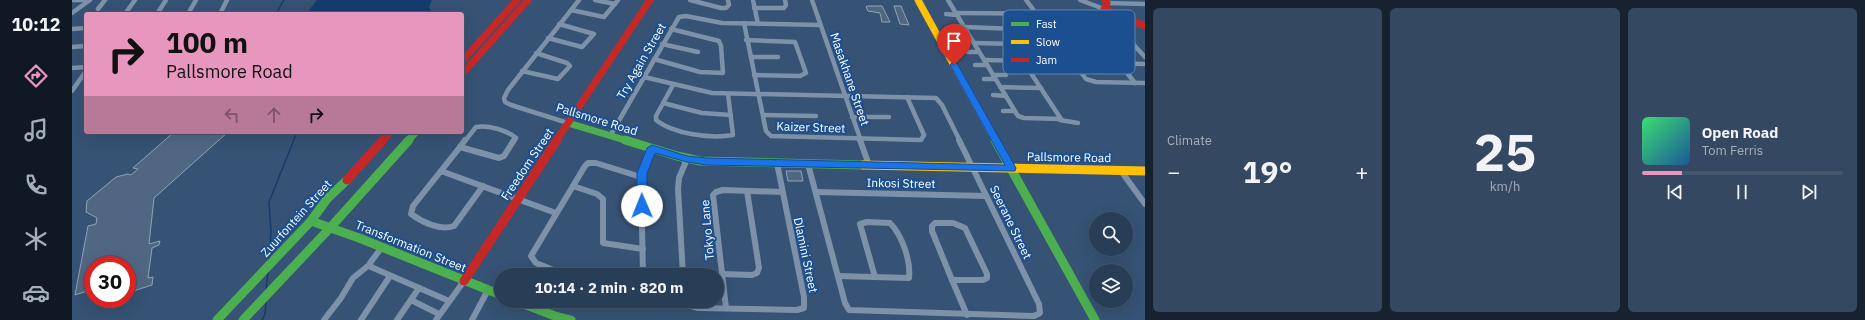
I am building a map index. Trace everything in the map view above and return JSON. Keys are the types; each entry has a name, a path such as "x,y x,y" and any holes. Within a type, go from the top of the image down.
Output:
{"street":[{"path":"72,0 89,0"},
{"path":"72,13 89,0"},
{"path":"98,9 105,0"},
{"path":"126,12 134,0"},
{"path":"158,12 166,0"},
{"path":"189,12 196,0"},
{"path":"221,12 227,0"},
{"path":"464,58 517,0"},
{"path":"464,72 528,0"},
{"name":"Pallsmore Road","path":"579,0 506,93 504,98 505,102 568,123 687,159 707,162 1145,171"},
{"path":"571,10 604,17 616,2 595,0"},
{"name":"Freedom Street","path":"438,317 650,0"},
{"path":"690,0 723,8 729,5 728,0"},
{"path":"753,0 758,24"},
{"path":"754,8 784,8 786,5 785,0"},
{"name":"Masakhane Street","path":"812,0 869,165"},
{"path":"918,0 1095,320"},
{"path":"948,0 1023,125"},
{"path":"1026,0 1032,10"},
{"path":"1080,0 1106,4 1120,2 1144,4"},
{"path":"1139,0 1144,4"},
{"path":"1106,4 1117,10"},
{"path":"972,7 976,13"},
{"path":"992,7 996,13"},
{"path":"946,14 1003,13"},
{"name":"Try Again Street","path":"610,136 678,18 683,16 717,23 820,25"},
{"path":"1135,20 1145,26"},
{"name":"Kaizer Street","path":"744,23 746,40 767,133 773,137 922,139 924,134 907,97"},
{"path":"548,38 582,47 594,35 592,32 559,24"},
{"path":"953,26 1003,28"},
{"path":"72,29 84,28"},
{"path":"654,59 703,73 723,73 721,46 719,41 671,29"},
{"path":"961,39 1003,42"},
{"path":"746,40 795,42 806,74 800,76 754,75"},
{"path":"662,44 698,52"},
{"path":"72,47 84,46"},
{"path":"1137,47 1145,47"},
{"path":"1137,47 1145,57"},
{"path":"968,52 979,52"},
{"path":"522,71 558,79 570,66 567,63 536,54"},
{"path":"750,57 778,57"},
{"path":"984,60 1003,60"},
{"path":"1135,64 1145,64"},
{"path":"975,65 987,65"},
{"path":"72,68 84,67"},
{"path":"72,91 84,74"},
{"path":"1032,74 1060,116 1060,120"},
{"path":"1083,74 1088,80 1096,82 1145,83"},
{"path":"1129,74 1135,83"},
{"path":"984,79 1006,75"},
{"name":"Seerane Street","path":"644,77 706,93 930,97 939,101 1041,311 1038,315 1034,316 853,311 846,305 808,164"},
{"path":"673,85 656,116 657,122 698,135 733,135 728,94"},
{"path":"1000,87 1041,88"},
{"path":"993,95 1006,96"},
{"path":"663,103 702,113 731,115"},
{"path":"1003,111 1014,111"},
{"path":"763,115 816,116"},
{"path":"852,117 889,117"},
{"path":"1020,118 1060,120 1067,123 1078,124"},
{"path":"460,147 498,158 504,156 516,138 512,134 479,126 475,128 413,206 411,213 414,216 443,228 450,229 454,226 483,186"},
{"name":"Zuurfontein Street","path":"217,320 275,260 311,221 327,199 362,165 389,134"},
{"path":"243,320 414,134"},
{"path":"643,268 642,177 643,168 652,148"},
{"path":"684,268 678,189 679,178 687,159"},
{"path":"548,268 536,263 531,256 572,186 588,163 596,163 642,177"},
{"name":"Dlamini Street","path":"726,308 797,310 804,308 804,297 777,163"},
{"path":"441,171 556,213"},
{"path":"1121,171 1144,201"},
{"path":"572,186 597,194 603,199 604,243 609,246 643,249"},
{"name":"Tokyo Lane","path":"721,268 713,195 719,191 782,192"},
{"path":"724,274 752,275 758,271 759,265 747,191"},
{"name":"Inkosi Street","path":"816,192 986,196"},
{"name":"Transformation Street","path":"311,221 382,247 494,292"},
{"path":"838,276 907,278 910,276 910,270 894,225 888,222 864,222 861,223 860,227 875,277"},
{"path":"952,280 983,280 987,278 987,274 968,231 964,226 956,223 933,224 932,230 952,280 967,315"},
{"path":"324,320 341,298 353,278 369,265 382,247"},
{"path":"369,265 390,276 449,301"},
{"path":"361,320 390,276"},
{"path":"397,320 419,288"},
{"path":"472,320 488,290"},
{"name":"Tokyo Lane","path":"724,291 726,308"},
{"path":"410,300 438,317"},
{"path":"534,308 571,320"}],"water":[{"path":"317,0 432,0 429,7 431,12 308,12"}],"building":[{"path":"867,6 882,6 890,22 882,22 880,13 868,11"},
{"path":"894,6 901,6 909,25 900,24"},
{"path":"172,134 226,134 154,198 149,244 160,241 159,245 152,248 148,278 153,277 152,285 136,290 136,256 84,256 84,292 75,295 88,226 96,224 97,218 86,212 87,201 116,177 128,174 131,175 138,169 133,168"},
{"path":"786,171 801,171 803,181 788,181"}],"waterway":[{"path":"277,12 284,0"},
{"path":"269,260 271,232 269,202 296,134"},
{"path":"266,290 268,272"},
{"path":"262,320 265,314 266,302"}],"traffic: fast":[{"path":"568,123 677,156 700,161 863,165"},
{"path":"991,133 1095,320"},
{"path":"243,320 329,229 414,134"},
{"path":"217,320 311,221 327,199 347,180"},
{"path":"311,221 359,238 494,292"},
{"path":"534,308 571,320"}],"traffic: slow":[{"path":"918,0 991,133"},
{"path":"863,165 1145,171"}],"traffic: jam":[{"path":"464,59 517,0"},
{"path":"464,72 528,0"},
{"path":"464,281 650,0"},
{"path":"1105,0 1107,3 1104,9 1106,10"},
{"path":"1135,22 1145,26"},
{"path":"347,180 389,134"}],"route":[{"path":"642,206 642,173 644,164 652,148 687,159 707,162 1012,168 954,65"}]}
